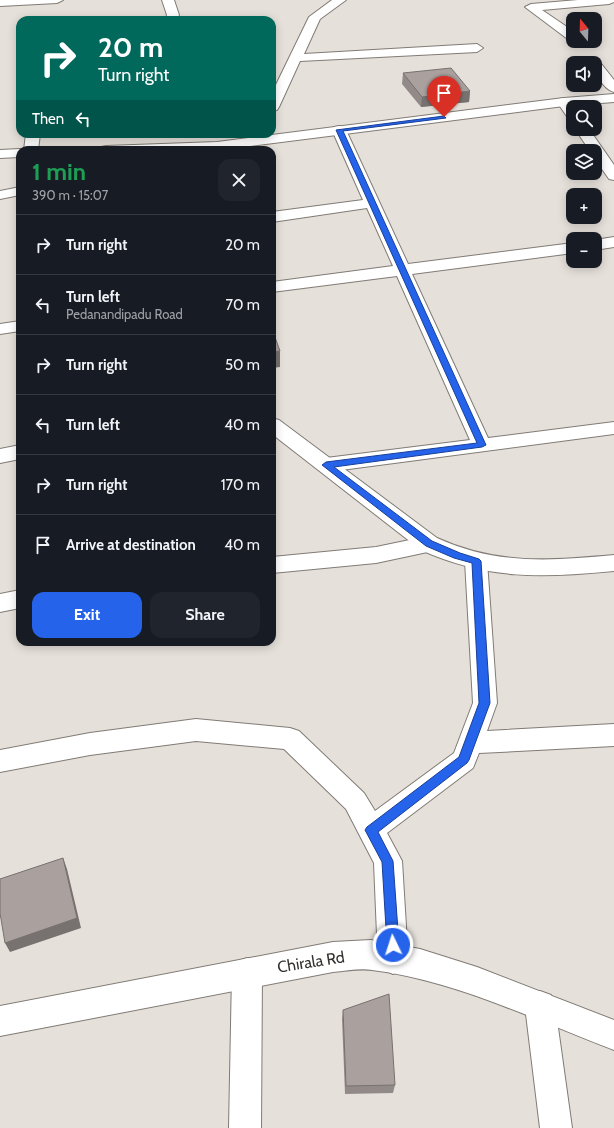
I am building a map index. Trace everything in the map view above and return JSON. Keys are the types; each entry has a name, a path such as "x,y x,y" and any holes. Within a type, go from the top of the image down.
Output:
{"street":[{"path":"0,3 58,0"},
{"path":"168,0 173,16"},
{"path":"276,98 294,58 316,17 340,0"},
{"path":"566,32 531,7 609,1 607,0"},
{"path":"41,1 43,14"},
{"path":"294,58 477,48"},
{"path":"583,48 589,56"},
{"path":"602,72 614,88"},
{"path":"276,136 339,130 564,102 614,98"},
{"path":"339,130 482,445"},
{"path":"587,136 614,176"},
{"path":"217,146 257,138"},
{"path":"0,154 16,153"},
{"path":"0,194 16,192"},
{"path":"276,216 372,203"},
{"path":"602,244 614,242"},
{"path":"276,286 566,249"},
{"path":"0,329 16,327"},
{"path":"276,427 429,544 457,556 491,564 564,568 614,563"},
{"path":"326,465 614,428"},
{"path":"0,456 16,453"},
{"path":"276,565 376,555 429,544"},
{"path":"371,830 464,760 484,703 476,561"},
{"path":"0,603 16,600"},
{"path":"0,761 90,744 196,730 290,739 355,801 388,861 393,959"},
{"path":"470,743 614,736"},
{"name":"Chirala Rd","path":"0,1021 333,957 371,955 420,964 477,982 614,1035"},
{"path":"245,1128 247,973"},
{"path":"540,1006 556,1128"}],"building":[{"path":"451,68 470,91 422,97 403,73"},
{"path":"276,340 280,351 276,352"},
{"path":"63,858 77,918 5,943 0,913 0,879"},
{"path":"389,994 395,1085 346,1086 343,1010"}],"route":[{"path":"393,945 388,861 371,830 464,760 484,703 476,561 457,556 429,544 326,465 482,445 339,130 444,117"}]}
